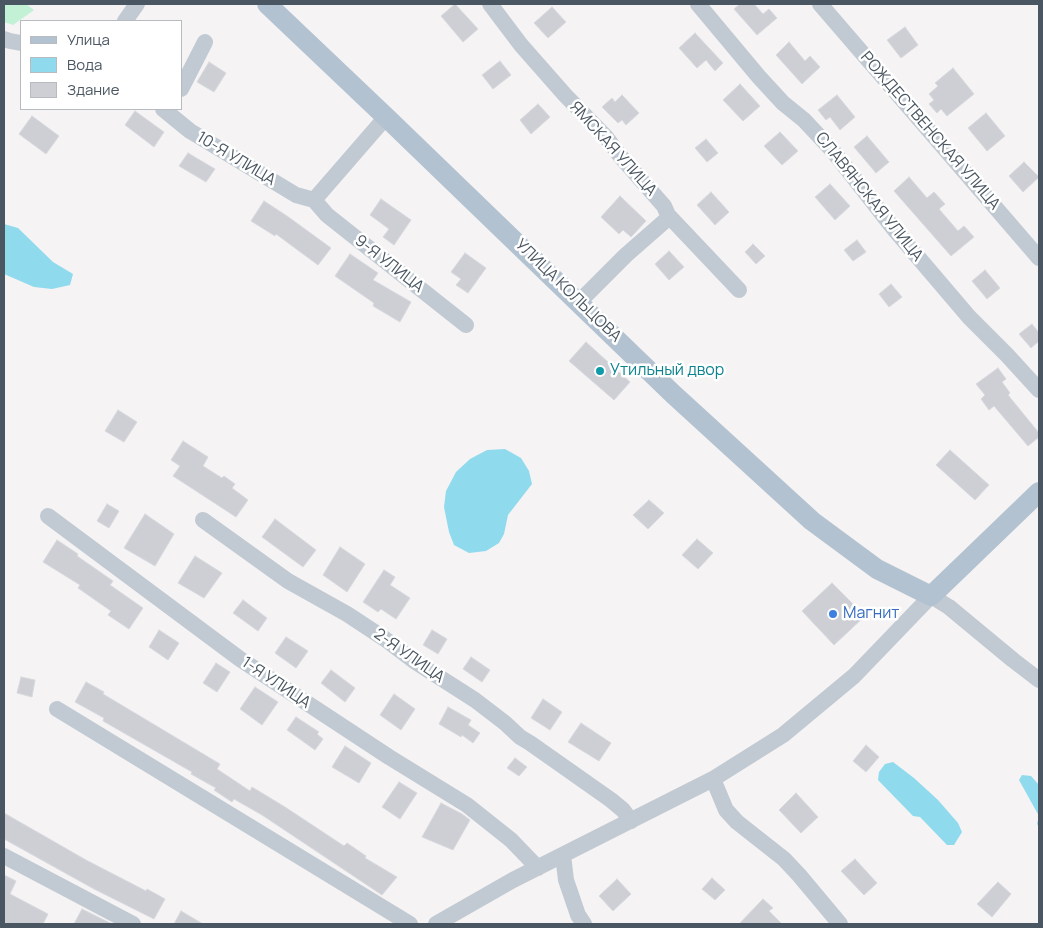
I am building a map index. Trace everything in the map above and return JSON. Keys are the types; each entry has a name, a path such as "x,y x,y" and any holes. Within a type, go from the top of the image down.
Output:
{"main road":[{"name":"УЛИЦА КОЛЬЦОВА","path":"267,4 386,116 673,394 812,521 877,569 931,596"},
{"path":"931,596 1039,492"}],"street":[{"path":"126,20 137,4"},
{"name":"ЯМСКАЯ УЛИЦА","path":"490,4 521,45 565,95 606,136 621,157 664,206 668,215 739,290"},
{"name":"СЛАВЯНСКАЯ УЛИЦА","path":"698,4 759,77 833,151 894,229 969,317 1007,354 1039,390"},
{"name":"РОЖДЕСТВЕНСКАЯ УЛИЦА","path":"820,4 1039,258"},
{"path":"4,39 20,43"},
{"path":"182,87 205,42"},
{"name":"10-Я УЛИЦА","path":"170,111 190,131 296,195 314,200"},
{"path":"314,200 386,116"},
{"name":"9-Я УЛИЦА","path":"314,200 327,215 466,325"},
{"path":"579,302 626,254 666,220 668,215"},
{"name":"1-Я УЛИЦА","path":"48,516 240,659 389,758 466,805 511,840 538,868"},
{"name":"2-Я УЛИЦА","path":"202,520 288,581 347,614 414,661 475,700 520,737 611,800 623,810 631,821"},
{"path":"436,924 447,919 468,904 713,779 783,735 854,676 931,596 949,606 1039,680"},
{"path":"57,709 410,924"},
{"path":"713,779 726,810 737,822 789,865 840,924"},
{"path":"563,855 566,880 578,915 584,924"},
{"path":"4,856 133,924"}],"green space":[{"path":"4,4 26,4 34,10 13,25 4,22"}],"water":[{"path":"4,224 18,228 53,262 73,274 70,285 52,289 34,287 4,274"},
{"path":"505,449 521,458 529,471 532,484 508,515 504,534 499,543 486,551 469,553 454,545 449,532 444,507 446,491 456,472 470,459 487,450"},
{"path":"893,762 938,800 958,823 962,832 954,845 947,845 920,817 913,816 878,780 879,772 885,764"},
{"path":"1022,775 1031,776 1039,785 1039,816 1019,780"}],"building":[{"path":"455,4 478,29 463,42 441,16"},
{"path":"740,4 754,4 763,14 769,9 777,18 757,35 734,9"},
{"path":"552,7 566,22 548,38 534,23"},
{"path":"905,27 918,45 901,58 887,40"},
{"path":"695,33 723,63 715,71 706,60 697,68 679,48"},
{"path":"789,42 805,61 810,56 820,67 802,84 776,55"},
{"path":"500,61 511,75 493,89 482,75"},
{"path":"209,62 226,73 214,92 197,82"},
{"path":"953,68 974,94 947,116 941,109 937,113 929,104 934,100 929,94 938,86 935,83"},
{"path":"740,84 760,106 743,121 723,100"},
{"path":"622,95 639,113 626,125 622,120 618,123 602,107 612,98 615,102"},
{"path":"837,95 855,117 840,130 830,117 826,120 818,110"},
{"path":"538,104 550,117 531,134 520,120"},
{"path":"135,111 164,132 154,147 125,125"},
{"path":"986,113 1005,136 987,151 968,128"},
{"path":"32,116 59,136 46,154 19,134"},
{"path":"780,132 798,151 782,165 764,146"},
{"path":"867,136 889,162 876,173 854,147"},
{"path":"706,139 718,153 707,162 695,148"},
{"path":"188,153 215,169 206,182 179,166"},
{"path":"1024,162 1039,177 1023,192 1009,176"},
{"path":"909,177 927,198 934,192 945,204 939,209 958,231 964,226 974,237 951,256 894,191"},
{"path":"830,184 850,206 835,220 815,197"},
{"path":"711,192 729,212 715,225 697,205"},
{"path":"620,196 646,221 631,237 623,230 619,234 601,217"},
{"path":"381,199 411,220 394,245 383,237 389,229 370,215"},
{"path":"264,201 331,248 318,265 276,234 275,236 251,221"},
{"path":"857,240 866,252 853,261 844,250"},
{"path":"753,244 765,256 756,264 745,252"},
{"path":"669,251 684,267 669,280 655,264"},
{"path":"465,253 486,268 468,293 456,285 461,279 451,272"},
{"path":"350,254 378,273 373,280 411,302 400,322 373,306 374,303 335,276"},
{"path":"985,270 1000,288 987,299 972,281"},
{"path":"891,284 902,297 889,307 879,294"},
{"path":"1032,324 1039,333 1039,341 1031,348 1019,334"},
{"name":"Утильный двор","path":"586,342 630,382 614,400 569,361"},
{"path":"998,368 1006,379 1002,382 1010,393 1008,395 1039,433 1039,437 1028,446 994,406 989,410 981,399 985,395 976,384"},
{"path":"118,410 137,422 124,442 105,431"},
{"path":"183,441 208,457 203,466 222,478 224,476 235,484 232,488 248,500 236,517 173,476 180,466 171,460"},
{"path":"950,450 989,485 975,500 936,465"},
{"path":"649,500 664,513 648,529 633,515"},
{"path":"107,504 119,511 109,528 97,521"},
{"path":"145,514 174,534 155,566 124,548"},
{"path":"275,519 316,550 303,567 262,537"},
{"path":"697,539 713,553 698,569 682,555"},
{"path":"57,540 113,581 110,585 143,608 129,629 108,615 111,611 78,588 80,585 43,562"},
{"path":"340,547 365,564 347,592 323,575"},
{"path":"195,556 222,573 204,598 178,583"},
{"path":"384,570 395,577 390,585 410,598 396,619 381,609 378,612 363,602"},
{"name":"Магнит","path":"832,583 865,616 834,645 802,611"},
{"path":"243,600 267,618 258,631 233,613"},
{"path":"159,630 179,643 168,660 149,647"},
{"path":"432,630 447,639 438,654 423,645"},
{"path":"286,637 308,651 296,668 275,653"},
{"path":"471,657 490,670 482,682 463,669"},
{"path":"216,663 230,672 217,692 203,683"},
{"path":"331,670 355,688 345,702 321,683"},
{"path":"21,677 35,680 32,697 17,693"},
{"path":"86,682 220,764 217,769 250,791 252,787 344,846 347,843 366,856 365,858 397,877 382,895 262,815 234,799 232,802 214,790 216,788 191,774 192,772 103,721 104,718 75,702"},
{"path":"255,687 278,702 262,725 240,709"},
{"path":"394,694 415,709 401,730 380,715"},
{"path":"543,699 562,712 550,730 531,718"},
{"path":"448,707 471,720 468,725 480,733 473,743 462,735 461,737 439,724"},
{"path":"296,717 319,732 317,734 323,739 315,750 287,730"},
{"path":"581,723 611,743 599,761 568,742"},
{"path":"866,745 879,757 866,772 853,761"},
{"path":"345,746 371,763 359,783 332,767"},
{"path":"515,758 527,767 519,776 507,768"},
{"path":"399,782 417,793 400,819 382,807"},
{"path":"796,793 818,817 801,833 779,810"},
{"path":"441,803 470,820 453,850 422,837"},
{"path":"4,813 86,860 165,899 154,919 94,889 4,839"},
{"path":"855,859 877,883 864,895 841,871"},
{"path":"4,875 16,881 10,894 48,914 43,924 4,924"},
{"path":"712,878 725,890 715,900 702,889"},
{"path":"617,879 631,894 613,911 599,896"},
{"path":"998,882 1011,894 992,917 977,904"},
{"path":"763,899 773,908 769,911 782,924 739,924"},
{"path":"82,909 112,924 74,924"},
{"path":"181,911 203,924 174,924"}],"place":[{"name":"Утильный двор","path":"600,371"},
{"name":"Магнит","path":"833,614"}]}
